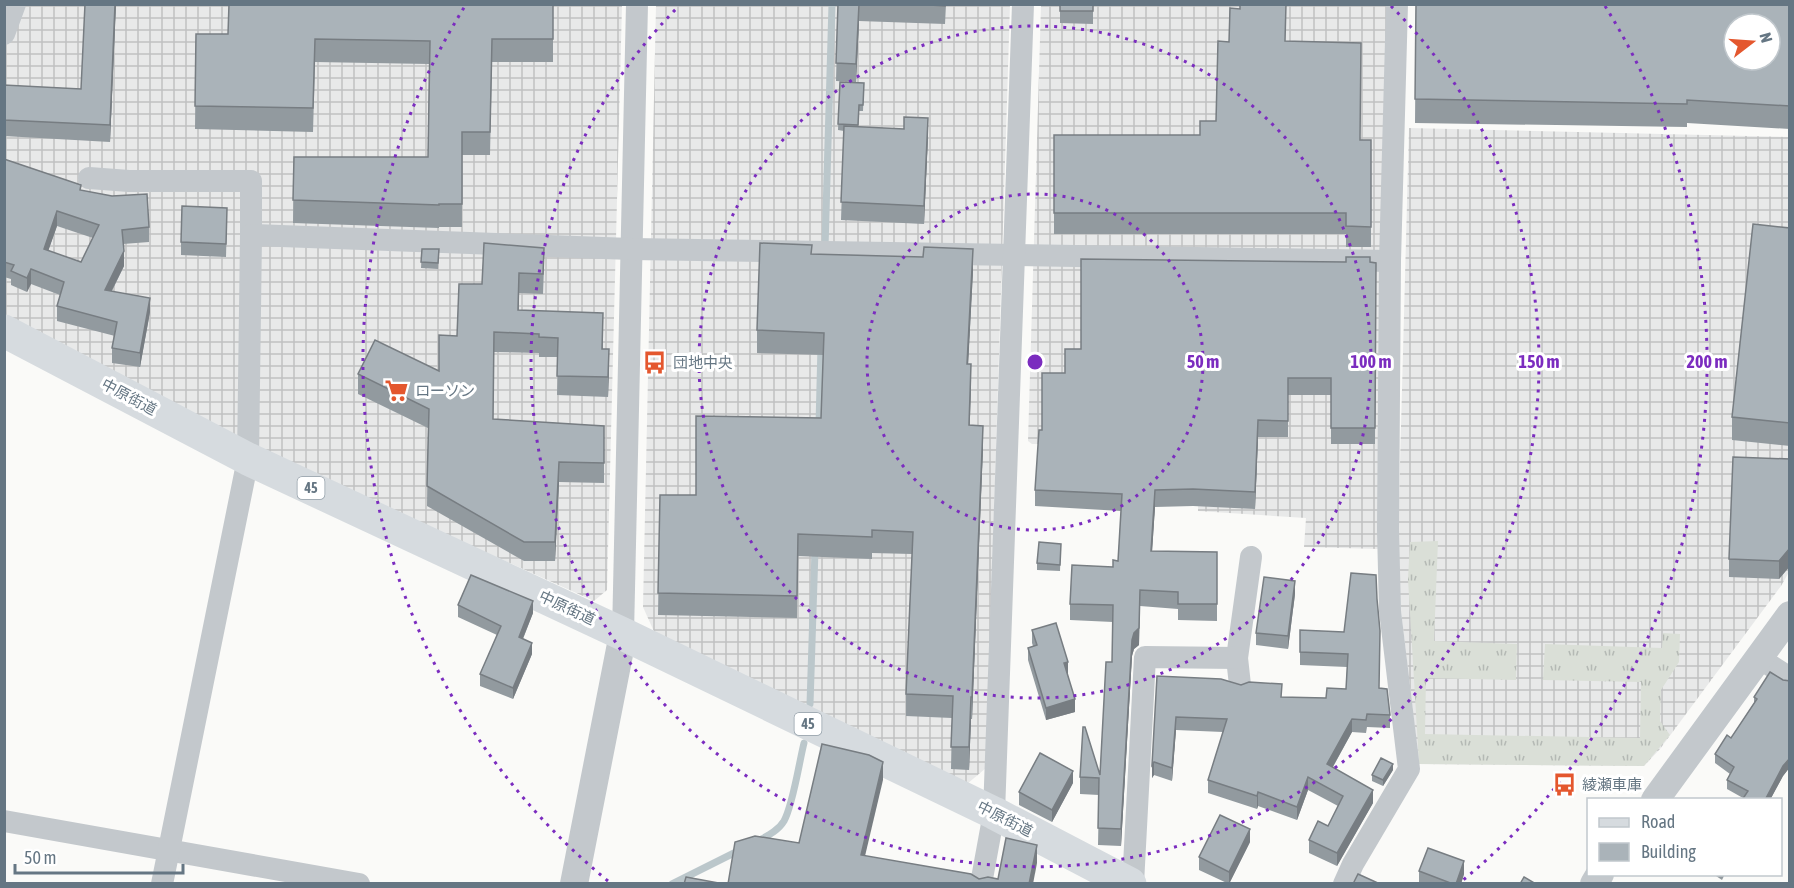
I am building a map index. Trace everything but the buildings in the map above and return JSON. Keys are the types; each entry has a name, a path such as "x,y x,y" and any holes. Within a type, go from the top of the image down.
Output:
{"main road":[{"name":"中原街道","path":"4,331 248,459 623,634 994,813 1132,884"}],"street":[{"path":"4,34 15,4"},
{"path":"574,884 623,634 637,4"},
{"path":"981,884 994,813 1023,4"},
{"path":"1344,884 1353,864 1409,769 1390,611 1388,530 1390,261 1397,4"},
{"path":"89,178 129,181 251,182 248,459 162,884"},
{"path":"251,235 632,249 1390,261"},
{"path":"1240,685 1237,658 1251,557"},
{"path":"1656,798 1790,615"},
{"path":"1132,884 1144,657 1237,658"},
{"path":"1759,658 1790,678"},
{"path":"4,821 359,884"}],"shaded area":[{"path":"21,5 622,5 607,590 594,601 234,439 5,316 4,49"},
{"path":"656,5 1010,5 986,768 967,784 656,636 643,607"},
{"path":"1041,5 1394,5 1379,549 1304,547 1306,518 1198,511 1198,446 1032,444 1028,441"},
{"path":"1409,128 1789,137 1789,572 1660,749 1644,766 1419,764 1397,577"}],"green space":[{"path":"1438,541 1434,641 1517,644 1516,680 1426,678 1425,734 1640,738 1641,682 1543,680 1545,644 1662,648 1663,633 1680,634 1679,662 1661,690 1660,721 1670,735 1644,766 1419,764 1408,579 1410,542"}],"waterway":[{"path":"825,248 832,4"},
{"path":"819,425 821,346"},
{"path":"810,704 815,550"},
{"path":"758,841 776,830 784,821 793,795 804,743"},
{"path":"672,884 740,850"}],"place":[{"name":"団地中央","path":"655,363"},
{"name":"ローソン","path":"397,391"},
{"name":"綾瀬車庫","path":"1564,785"}]}
